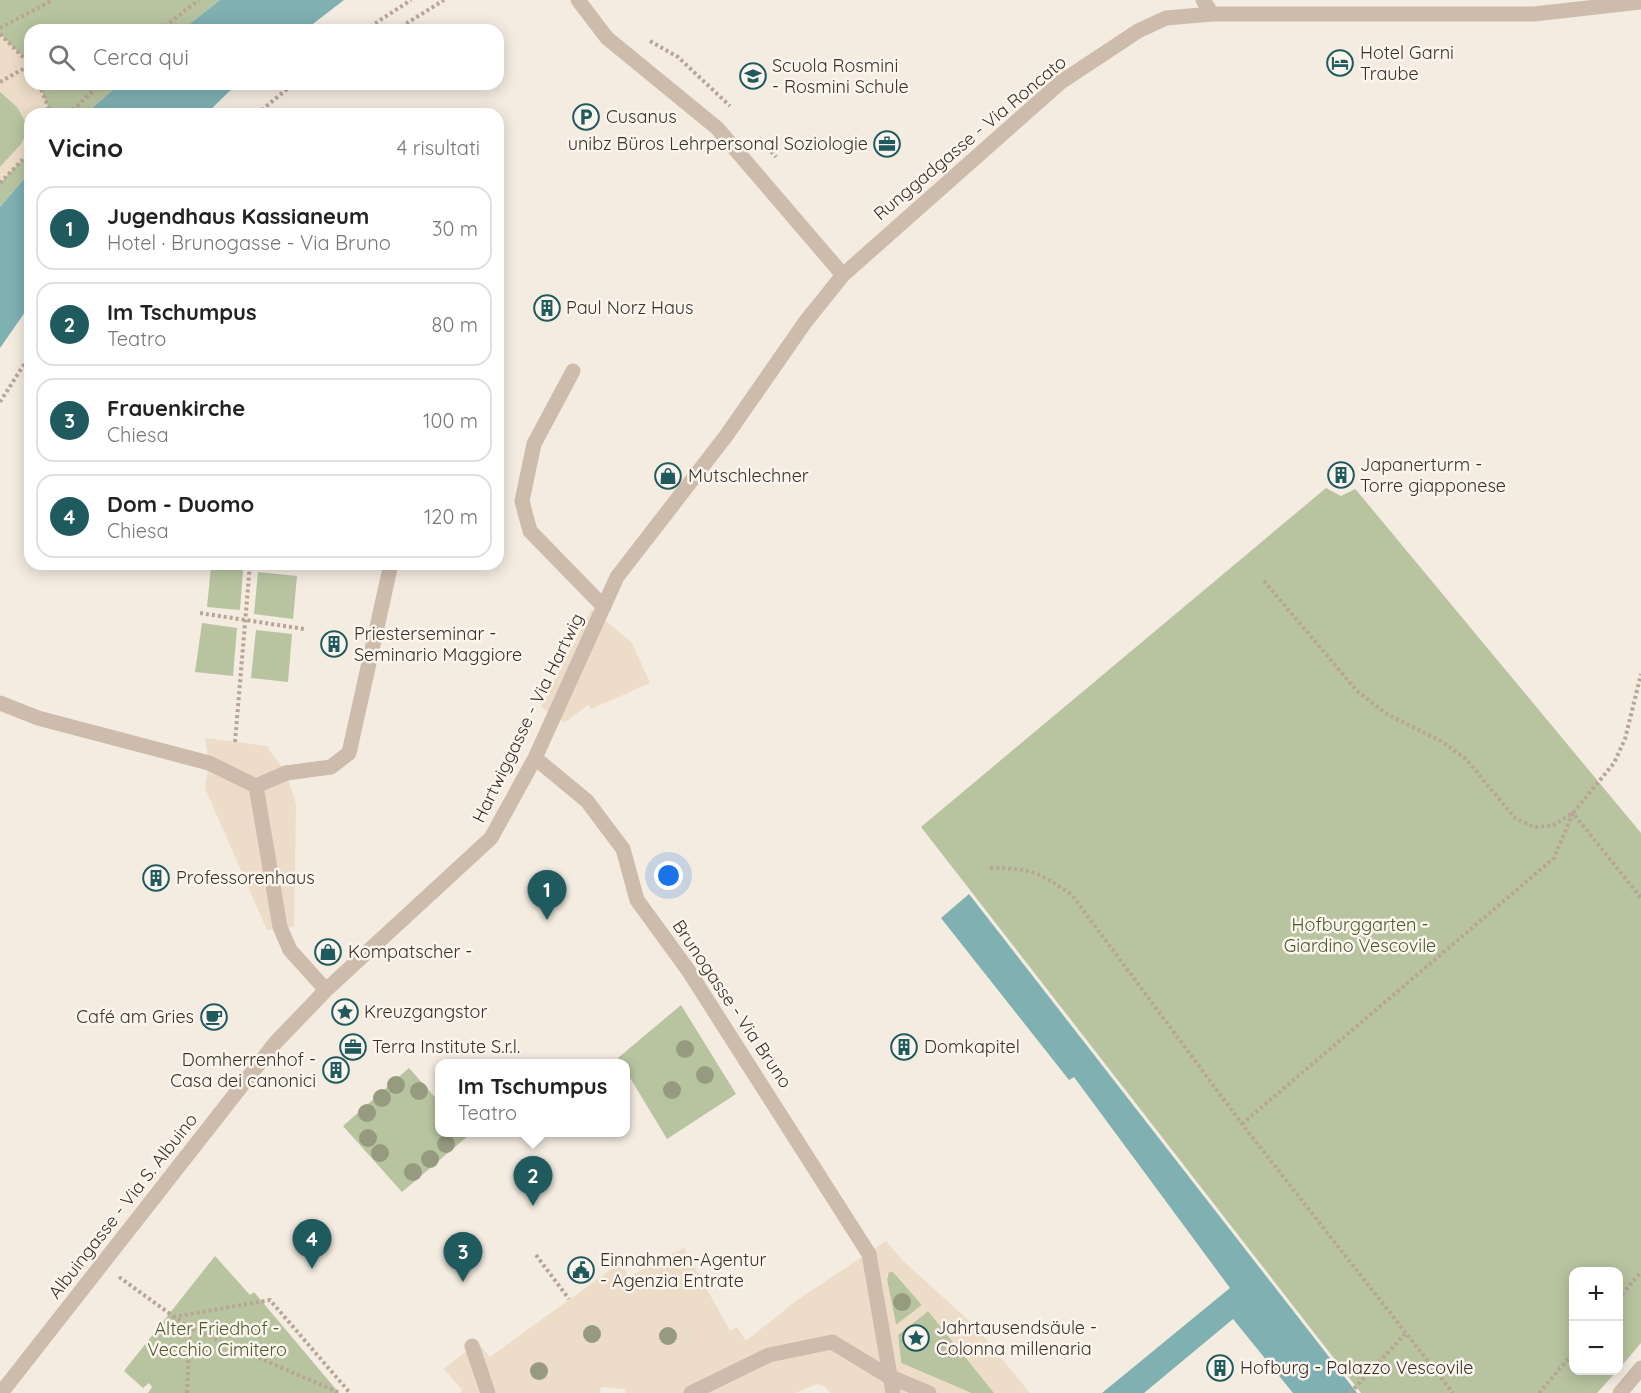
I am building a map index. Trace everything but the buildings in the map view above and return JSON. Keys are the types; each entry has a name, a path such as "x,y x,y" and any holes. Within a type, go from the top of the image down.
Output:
{"street":[{"path":"578,0 607,38 622,52 678,94 717,128 843,276"},
{"path":"1203,0 1212,14"},
{"name":"Runggadgasse - Via Roncato","path":"604,607 617,577 726,436 806,321 843,276 1061,82 1138,31 1167,18 1212,14 1534,14 1641,2"},
{"path":"573,371 534,444 522,501 530,531 604,607"},
{"path":"0,703 38,718 208,763 256,786 286,773 331,767 349,753 390,570"},
{"name":"Hartwiggasse - Via Hartwig","path":"326,990 491,838 535,758 604,607"},
{"name":"Brunogasse - Via Bruno","path":"535,758 586,801 623,849 638,900 688,970 869,1254 888,1376"},
{"path":"256,786 280,927 290,950 326,990"},
{"name":"Albuingasse - Via S. Albuino","path":"1,1393 276,1042 326,990"},
{"path":"691,1393 769,1355 832,1342 888,1376 929,1393"},
{"path":"472,1347 488,1393"},
{"path":"1620,1393 1641,1368"},
{"path":"888,1376 893,1393"}],"path":[{"path":"0,28 53,0"},
{"path":"168,24 199,0"},
{"path":"374,24 411,0"},
{"path":"406,24 444,0"},
{"path":"0,34 24,59"},
{"path":"0,82 24,68"},
{"path":"41,90 49,108"},
{"path":"75,108 94,90"},
{"path":"264,108 285,90"},
{"path":"0,183 24,158"},
{"path":"0,402 24,365"},
{"path":"235,742 249,570"},
{"path":"1264,581 1357,691 1385,713 1441,741 1466,759 1515,818 1534,827 1552,826 1573,813"},
{"path":"200,613 304,629"},
{"path":"1242,1124 1554,858 1573,813 1614,763 1624,739 1641,674"},
{"path":"1573,813 1641,898"},
{"path":"990,868 1019,868 1042,874 1072,895 1242,1124 1453,1393"},
{"path":"536,1255 569,1299"},
{"path":"1623,1293 1641,1272"},
{"path":"130,1285 190,1328 340,1393"},
{"path":"172,1317 270,1300 350,1393"},
{"path":"187,1393 190,1328"},
{"path":"1350,1393 1363,1382 1406,1333"},
{"path":"1539,1393 1569,1358"}],"green space":[{"path":"0,0 220,0 190,24 24,24 24,90 113,90 92,108 24,108 24,179 0,207"},
{"name":"Hofburggarten - Giardino Vescovile","path":"1326,488 1341,496 1355,489 1641,833 1641,1343 1623,1364 1623,1267 1569,1267 1569,1375 1613,1375 1597,1393 1361,1393 921,827"},
{"path":"211,570 243,570 240,610 207,607"},
{"path":"258,572 297,576 293,619 254,614"},
{"path":"202,623 237,628 233,676 195,672"},
{"path":"256,630 292,634 288,682 251,678"},
{"path":"681,1005 736,1094 667,1139 630,1078 630,1059 618,1058"},
{"path":"409,1068 435,1097 435,1137 467,1137 402,1192 343,1126"},
{"name":"Alter Friedhof - Vecchio Cimitero","path":"215,1256 250,1295 254,1292 339,1393 148,1393 152,1387 149,1383 143,1388 124,1371"},
{"path":"889,1271 896,1272 922,1305 896,1325 887,1280"},
{"path":"928,1311 994,1393 971,1393 901,1363 898,1335"}],"shaded area":[{"path":"0,34 24,58 24,90 41,90 49,108 24,108 24,119 17,107 0,92"},
{"path":"24,138 24,158 0,183 0,167"},
{"path":"592,609 632,643 650,683 591,709 588,705 565,722 541,707"},
{"path":"205,738 267,746 286,773 296,804 294,927 267,930 205,788 209,763"},
{"path":"886,1241 902,1260 975,1326 1030,1393 994,1393 928,1311 898,1335 901,1363 971,1393 831,1393 824,1386 816,1384 796,1393 625,1393 625,1389 601,1387 600,1393 460,1393 462,1390 444,1369 477,1342 490,1357 620,1263 629,1277 684,1248 730,1331 737,1327 746,1341 796,1301","holes":["892,1271 922,1305 896,1325 887,1274"]}],"water":[{"path":"220,0 344,0 313,24 190,24"},
{"path":"113,90 231,90 212,108 92,108"},
{"path":"24,179 24,314 0,348 0,207"},
{"path":"969,894 1357,1393 1293,1393 1233,1319 1144,1393 1102,1393 1230,1288 1074,1077 1069,1080 941,918"}],"place":[{"name":"Hotel Garni Traube","path":"1340,63"},
{"name":"Scuola Rosmini - Rosmini Schule","path":"753,76"},
{"name":"Cusanus","path":"586,117"},
{"name":"unibz Büros Lehrpersonal Soziologie","path":"887,144"},
{"name":"Paul Norz Haus","path":"547,308"},
{"name":"Japanerturm - Torre giapponese","path":"1341,475"},
{"name":"Mutschlechner","path":"668,476"},
{"name":"Priesterseminar - Seminario Maggiore","path":"334,644"},
{"name":"Professorenhaus","path":"156,878"},
{"name":"Jugendhaus Kassianeum","path":"547,920"},
{"name":"Kompatscher -","path":"328,952"},
{"name":"Kreuzgangstor","path":"345,1012"},
{"name":"Café am Gries","path":"214,1017"},
{"name":"Terra Institute S.r.l.","path":"353,1047"},
{"name":"Domkapitel","path":"904,1047"},
{"name":"Domherrenhof - Casa dei canonici","path":"336,1070"},
{"name":"Im Tschumpus","path":"533,1206"},
{"name":"Dom - Duomo","path":"312,1269"},
{"name":"Einnahmen-Agentur - Agenzia Entrate","path":"581,1270"},
{"name":"Frauenkirche","path":"463,1282"},
{"name":"Jahrtausendsäule - Colonna millenaria","path":"916,1338"},
{"name":"Hofburg - Palazzo Vescovile","path":"1220,1368"}]}
